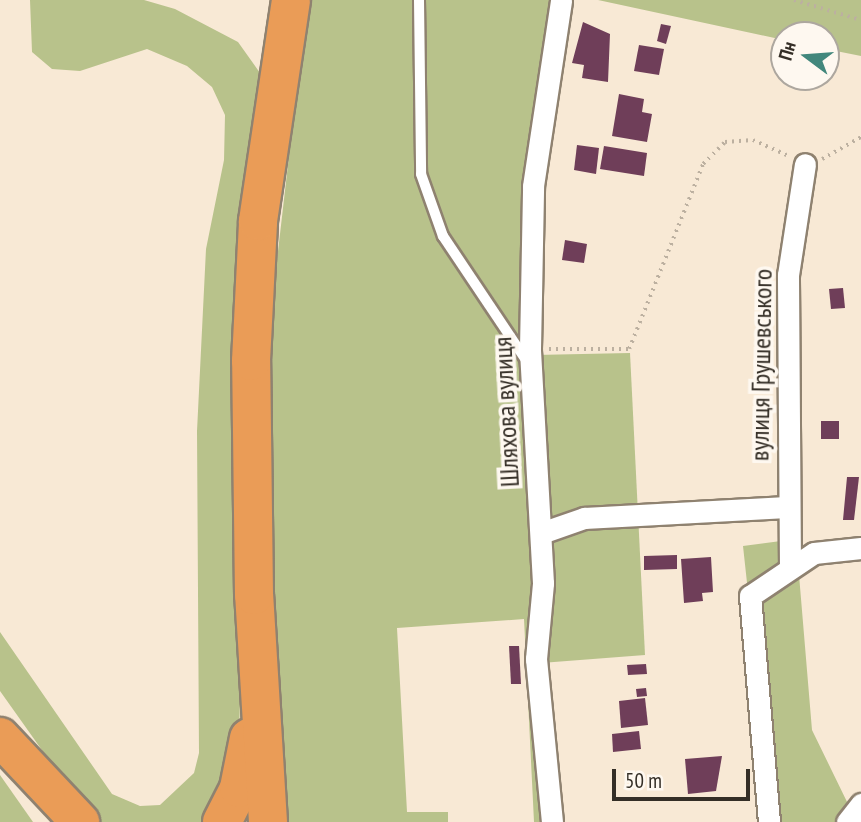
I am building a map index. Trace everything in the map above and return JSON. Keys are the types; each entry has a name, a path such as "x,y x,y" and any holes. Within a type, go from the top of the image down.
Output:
{"highway":[{"path":"268,822 259,670 251,361 258,221 291,0"},
{"path":"222,822 239,788 259,670"},
{"path":"0,737 80,822"}],"street":[{"name":"Шляхова вулиця","path":"552,822 536,659 541,533 531,358 533,186 561,0"},
{"name":"вулиця Грушевського","path":"790,567 789,275 805,164"},
{"path":"541,533 584,518 788,507"},
{"path":"769,822 750,596 814,553 861,548"},
{"path":"847,822 861,804"}],"lane":[{"path":"419,0 421,174 443,236 531,358"}],"path":[{"path":"794,0 861,20"},
{"path":"531,358 629,349 703,164 725,142 752,139 805,164 861,137"}],"green space":[{"path":"30,0 144,0 175,9 238,42 265,80 239,729 209,822 93,822 0,691 0,632 112,794 140,806 160,805 194,773 199,753 197,431 206,249 224,160 225,115 212,87 187,66 147,49 80,71 52,69 32,52"},
{"path":"307,0 552,0 528,145 526,282 547,822 534,822 524,619 397,628 407,812 448,812 448,822 282,822 265,364"},
{"path":"598,0 861,0 861,56 840,52 840,21 770,21 770,37"},
{"path":"630,353 645,655 541,663 535,355"},
{"path":"796,539 812,730 850,808 841,822 773,822 743,546"},
{"path":"0,775 33,822 0,822"}],"building":[{"path":"583,22 610,34 608,82 582,78 584,65 572,63"},
{"path":"661,24 671,26 666,44 657,41"},
{"path":"639,45 664,49 659,75 634,71"},
{"path":"619,94 644,99 642,112 652,114 647,142 612,136"},
{"path":"577,145 599,148 596,174 574,170"},
{"path":"604,146 647,153 644,176 600,169"},
{"path":"565,240 587,244 584,263 562,260"},
{"path":"843,288 845,308 831,309 829,289"},
{"path":"821,421 839,421 839,439 821,439"},
{"path":"847,477 859,477 854,520 843,520"},
{"path":"677,555 677,569 644,570 644,556"},
{"path":"711,557 713,592 702,593 703,601 684,603 681,559"},
{"path":"509,646 519,646 521,684 511,684"},
{"path":"646,664 647,674 628,675 627,665"},
{"path":"646,688 647,696 637,697 636,689"},
{"path":"645,698 648,725 621,728 619,701"},
{"path":"639,731 641,749 613,752 612,734"},
{"path":"722,756 716,791 688,794 685,759"}]}
